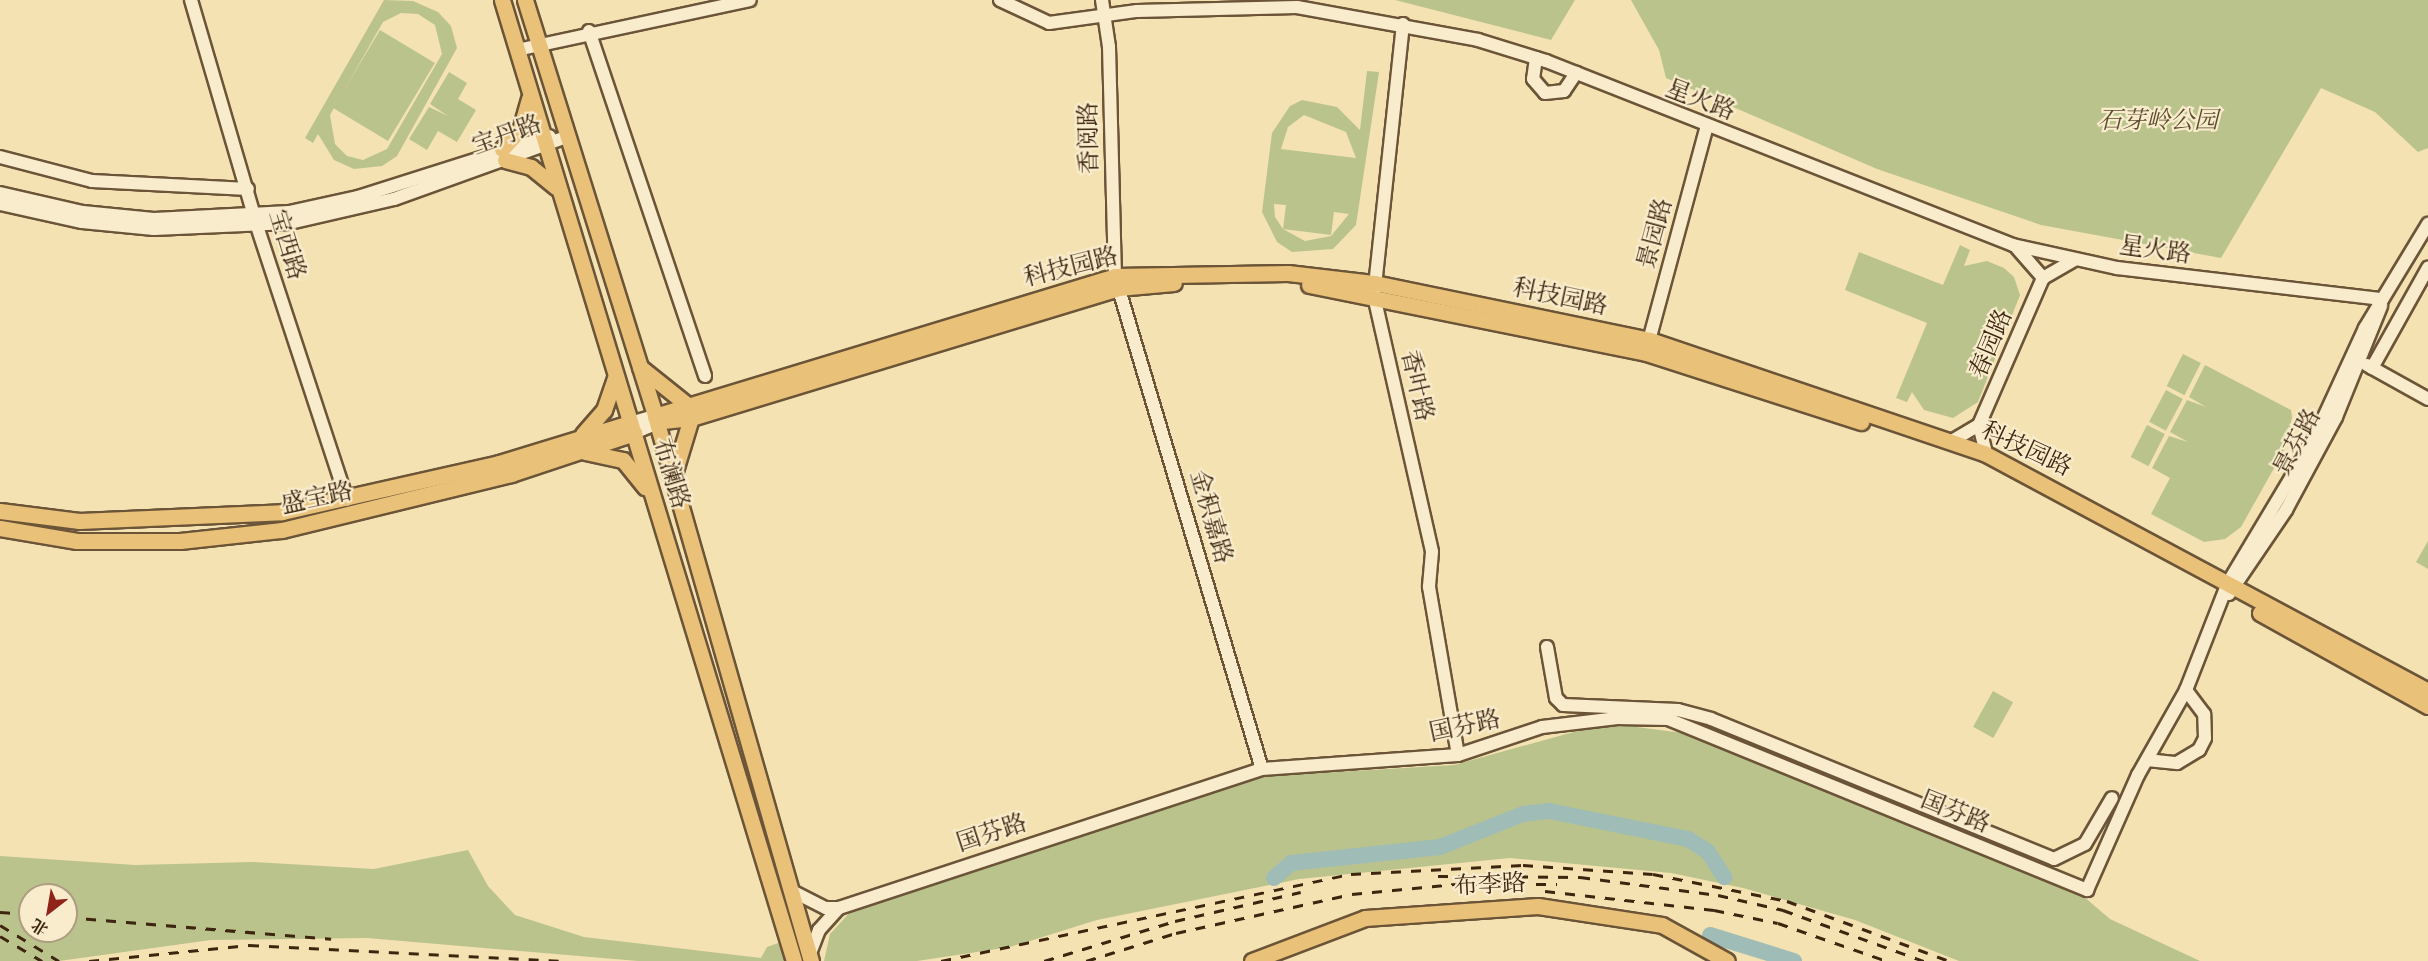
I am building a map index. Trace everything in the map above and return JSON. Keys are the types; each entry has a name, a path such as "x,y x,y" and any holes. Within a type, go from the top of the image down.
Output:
{"main road":[{"name":"布澜路","path":"502,0 794,961"},
{"name":"布澜路","path":"525,0 635,362 656,420 810,959"},
{"path":"529,92 526,118 503,155 543,173 560,192"},
{"name":"科技园路","path":"656,420 1116,282 1251,279 1374,289 1648,346 1952,441 1986,454 2231,589 2428,706"},
{"name":"科技园路","path":"1648,346 1974,459 2071,506 2428,691"},
{"path":"635,362 659,388 688,411 675,459 672,480 648,480"},
{"path":"572,438 600,417 616,376"},
{"name":"盛宝路","path":"0,511 79,521 230,517 347,500 499,463 572,438 632,428"},
{"name":"盛宝路","path":"0,528 76,541 228,538 387,507 579,452 632,428"},
{"path":"579,452 623,460 657,508"},
{"name":"布李路","path":"1252,961 1365,918 1539,906 1662,925 1727,961"}],"street":[{"name":"宝西路","path":"191,0 256,221 347,500"},
{"path":"517,50 589,31 750,0"},
{"name":"星火路","path":"1000,0 1049,23 1196,8 1297,7 1403,24 1536,58 2013,244 2075,260 2382,299"},
{"name":"香阅路","path":"1102,0 1106,17 1116,282"},
{"name":"香叶路","path":"1403,24 1374,289 1432,552 1429,587 1458,754"},
{"path":"589,31 705,376"},
{"path":"1536,58 1533,78 1545,93 1564,92 1576,73"},
{"name":"景园路","path":"1648,346 1707,126"},
{"name":"宝丹路","path":"0,204 119,226 256,221 358,197 544,141 566,137"},
{"path":"0,157 92,181 248,189"},
{"name":"宝丹路","path":"0,193 121,217 256,221"},
{"name":"景芬路","path":"2087,890 2147,760 2186,690 2231,589 2313,441 2382,299 2428,224"},
{"path":"2013,244 2030,257 2043,278 2075,260"},
{"path":"2372,368 2428,268"},
{"name":"春园路","path":"1979,425 2043,278"},
{"name":"金积嘉路","path":"1116,282 1262,769"},
{"name":"景芬路","path":"2231,589 2286,510 2379,322 2382,299"},
{"path":"2361,361 2428,399"},
{"name":"科技园路","path":"632,428 656,420"},
{"path":"1952,441 1979,425 1986,454"},
{"path":"1547,647 1556,698 1563,705 1678,710 1711,719 2054,859 2085,844 2112,798"},
{"path":"2147,760 2177,763 2199,750 2204,714 2186,690"},
{"name":"国芬路","path":"838,908 1262,769 1458,754 1585,719 1668,719 2087,890"},
{"path":"792,891 838,908 819,930 810,959"}],"green space":[{"path":"384,0 413,1 438,12 451,26 457,48 397,156 382,166 354,169 334,160 318,134 313,143 305,138","holes":["401,13 418,14 435,25 442,54 387,149 363,160 347,156 335,144 330,115 383,22"]},
{"path":"1395,0 1575,0 1551,40"},
{"name":"石芽岭公园","path":"1631,0 2428,0 2428,148 2418,152 2375,112 2321,88 2221,258 2041,225 1877,169 1666,78 1659,50"},
{"path":"380,30 435,63 388,141 333,108"},
{"path":"1367,71 1379,72 1356,225 1333,249 1292,252 1277,242 1262,212 1272,133 1290,106 1302,100 1337,107 1360,130","holes":["1304,115 1346,132 1356,158 1281,149 1288,127","1274,204 1286,205 1283,229 1275,217","1334,212 1349,214 1331,236 1305,241 1283,229 1331,235"]},
{"path":"449,72 467,83 458,99 476,110 457,142 438,131 427,150 409,139 429,107 448,116 430,104"},
{"path":"1960,245 1970,250 1964,266 1987,261 2004,268 2014,277 2020,295 1978,402 1953,418 1924,410 1912,392 1907,402 1896,398 1927,323 1845,290 1859,252 1943,285"},
{"path":"2183,354 2201,363 2184,395 2167,386"},
{"path":"2205,365 2291,410 2292,417 2287,445 2241,527 2225,539 2204,542 2151,514 2170,478 2152,468 2169,436 2188,442 2170,432 2187,400 2206,407 2189,397"},
{"path":"2166,390 2183,399 2166,431 2149,422"},
{"path":"2147,425 2165,434 2148,466 2131,457"},
{"path":"2428,541 2428,569 2416,562"},
{"path":"1993,691 2013,702 1993,738 1973,727"},
{"path":"1606,723 1698,735 2083,896 2110,919 2200,961 1959,961 1855,920 1743,888 1671,873 1510,858 1299,879 1097,920 1010,947 917,961 824,961 830,934 853,909 1255,777 1454,765"},
{"path":"468,850 488,886 515,915 584,937 761,958 767,947 784,941 789,961 638,961 367,938 211,940 59,961 0,961 0,856 135,865 252,862 374,869"}],"waterway":[{"path":"1274,878 1291,863 1440,847 1523,814 1549,811 1688,839 1708,852 1724,877"},
{"path":"1710,935 1794,961"}],"railway":[{"path":"941,961 1351,874 1523,865 1653,874 1787,901 1949,961"},
{"path":"1438,876 1580,877 1718,895 1783,910 1924,961"},
{"path":"1086,961 1176,933 1352,894 1456,884 1557,884"},
{"path":"1545,891 1714,910 1778,923 1887,961"},
{"path":"1044,961 1175,921 1301,892"},
{"path":"0,912 18,913"},
{"path":"78,918 331,939"},
{"path":"0,925 59,961"},
{"path":"0,936 42,961"},
{"path":"89,961 249,945 569,961"}]}
